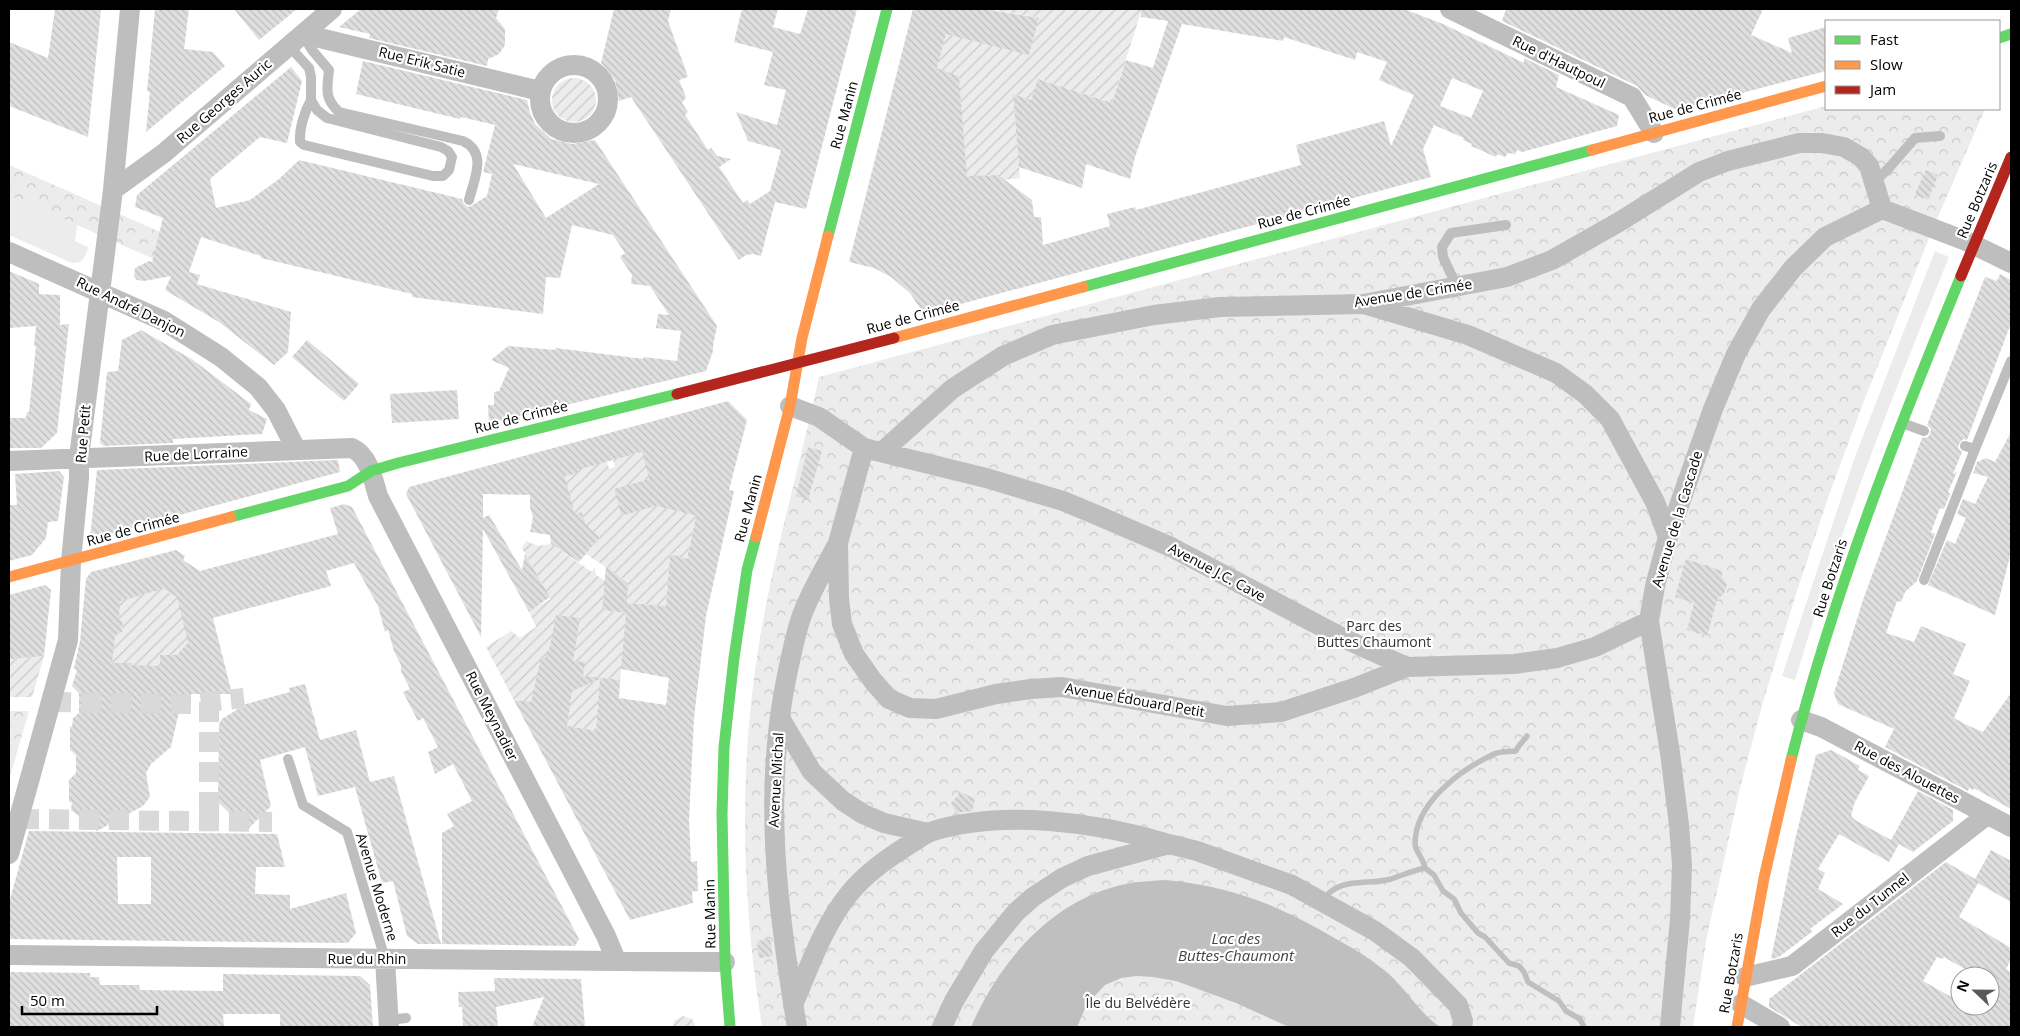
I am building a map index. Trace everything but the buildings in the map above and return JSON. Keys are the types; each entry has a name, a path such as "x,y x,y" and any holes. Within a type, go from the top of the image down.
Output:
{"street":[{"name":"Rue Petit","path":"9,854 68,640 71,561 80,478 79,457 113,190 130,9"},
{"name":"Rue Georges Auric","path":"113,190 164,153 332,9"},
{"name":"Rue Manin","path":"730,1027 726,962 722,814 724,747 734,658 747,570 790,406 796,365 887,9"},
{"name":"Rue d'Hautpoul","path":"1450,9 1632,97 1654,133"},
{"name":"Rue Erik Satie","path":"296,40 540,91"},
{"name":"Rue de Crimée","path":"9,577 348,486 371,471 398,463 796,365 1825,86"},
{"name":"Avenue de Crimée","path":"873,450 921,416 952,389 1003,356 1052,335 1154,315 1220,308 1363,304 1507,277 1552,260 1620,222 1699,172 1728,161 1799,143 1822,143 1844,147 1861,157 1869,166 1882,209"},
{"name":"Rue Botzaris","path":"1737,1027 1765,870 1801,720 1827,632 1862,528 1901,422 2011,157"},
{"path":"1882,209 1974,245 2011,263"},
{"name":"Avenue de la Cascade","path":"1670,1027 1680,919 1682,865 1670,754 1649,621 1655,586 1668,537 1713,409 1736,354 1761,309 1793,268 1825,237 1882,209"},
{"name":"Rue André Danjon","path":"9,252 164,321 193,338 238,369 258,387 276,410 296,449"},
{"path":"1363,304 1468,334 1556,373 1585,394 1610,419 1656,502 1668,537"},
{"name":"Avenue J.C. Cave","path":"790,406 819,417 873,450 986,478 1063,501 1099,516 1171,547 1345,639 1407,667 1514,664 1557,658 1595,648 1649,621"},
{"name":"Rue de Lorraine","path":"9,461 352,448 359,451 371,471"},
{"name":"Avenue Édouard Petit","path":"873,450 838,542 838,599 842,624 854,654 872,681 888,699 910,708 936,709 996,694 1032,689 1062,688 1227,716 1281,712 1354,688 1407,667"},
{"name":"Rue Meynadier","path":"371,471 378,496 606,936 616,960"},
{"name":"Avenue Michal","path":"797,1027 778,908 773,831 776,749 784,688 801,618 838,542"},
{"path":"780,718 812,772 843,801 863,814 884,823 928,833"},
{"name":"Rue des Alouettes","path":"1801,720 1821,727 2011,827"},
{"name":"Rue du Tunnel","path":"1746,977 1792,966 1987,815"},
{"path":"793,1005 818,946 833,918 849,895 882,862 928,833 970,824 1039,820 1107,828 1139,834 1198,851 1292,886 1375,931 1412,958 1458,1006 1463,1021 1462,1027"},
{"path":"942,1027 954,1001 984,951 1016,912 1033,897 1062,878 1088,866 1169,844"},
{"name":"Rue du Rhin","path":"9,955 726,962"},
{"path":"385,960 394,1022"},
{"path":"1741,1004 1780,1027"}],"lane":[{"path":"296,40 309,68 311,77 311,100 299,136 300,142 433,176 443,176 449,170 452,157 448,151 440,147 327,118 317,110 311,100"},
{"path":"296,40 312,50 329,70 327,93 331,104 339,112 463,141 472,146 478,162 469,200"},
{"path":"1874,182 1915,138 1940,136"},
{"path":"1457,286 1443,257 1442,247 1451,232 1506,225"},
{"path":"1924,580 1970,447 2011,361"},
{"path":"1901,422 1924,431"},
{"name":"Avenue Moderne","path":"288,759 303,805 347,832 385,960"}],"green space":[{"path":"990,9 1142,9 1112,103 1039,79 1031,100 1013,94 1020,178 1003,180 998,175 987,175 984,181 967,183 959,76 937,68 946,33 1029,54 1039,18"},
{"path":"578,78 590,84 595,91 595,109 590,116 583,121 570,122 562,119 555,112 552,96 555,88 562,81"},
{"name":"Parc des Buttes Chaumont","path":"1825,106 1825,110 1985,110 1933,228 1863,403 1829,495 1797,591 1763,702 1741,784 1707,936 1693,1027 762,1027 755,977 746,878 745,830 748,732 767,600 819,377"},
{"path":"9,165 160,232 156,260 9,195"},
{"path":"9,195 77,225 75,241 88,247 83,259 72,263 9,235"},
{"path":"1935,251 1949,257 1867,467 1829,573 1795,680 1782,676 1856,454"},
{"path":"642,452 649,479 614,489 621,516 656,506 696,516 686,563 672,561 673,555 670,554 666,606 627,603 628,582 586,554 600,537 586,525 582,512 575,514 565,476 576,468 606,459 609,469 615,467 613,460"},
{"path":"526,541 538,546 551,544 592,572 595,568 596,575 617,588 604,587 602,610 627,613 620,680 605,679 598,712 595,743 557,724 569,708 514,700 486,647 511,631 520,638 536,627 529,611 551,599 522,548"},
{"path":"162,589 177,597 190,642 181,655 160,655 160,666 131,666 131,663 120,663 113,666 107,650 115,634 122,632 123,622 119,619 117,601"},
{"path":"44,656 32,697 9,697 9,658"},
{"path":"9,711 29,711 9,780"},
{"path":"683,1016 692,1019 696,1027 672,1027 675,1020"}],"water":[{"name":"Lac des Buttes-Chaumont","path":"1165,880 1233,892 1295,916 1371,960 1390,975 1426,1015 1440,1027 1289,1027 1236,1003 1176,981 1137,976 1121,978 1105,985 1087,1004 1077,1027 971,1027 999,976 1016,953 1036,932 1058,914 1083,899 1109,888 1138,882"}],"waterway":[{"path":"1329,893 1343,885 1383,881 1425,868 1415,844 1417,829 1431,802 1467,769 1494,754 1516,751 1527,736"},
{"path":"1425,868 1434,875 1443,891 1454,899 1461,913 1478,933 1485,937 1509,963 1519,966 1528,982 1559,1001 1566,1011 1580,1019 1584,1027"}],"tunnel":[{"path":"51,702 191,704 244,698"},
{"path":"209,702 209,822"},
{"path":"19,819 272,822"}],"traffic: fast":[{"path":"828,236 887,9"},
{"path":"2000,38 2011,34"},
{"path":"1083,287 1592,150"},
{"path":"1791,760 1826,637 1867,515 1961,276"},
{"path":"231,517 348,486 371,471 398,463 677,394"},
{"path":"730,1027 725,962 722,814 724,747 734,658 747,570 756,537"}],"traffic: slow":[{"path":"1592,150 1825,86"},
{"path":"756,537 790,406 802,338 828,236"},
{"path":"894,338 1083,287"},
{"path":"9,577 231,517"},
{"path":"1737,1027 1764,878 1791,760"}],"traffic: jam":[{"path":"1961,276 2011,157"},
{"path":"677,394 894,338"}],"park label":[{"name":"Île du Belvédère","path":"1138,1003"}]}
